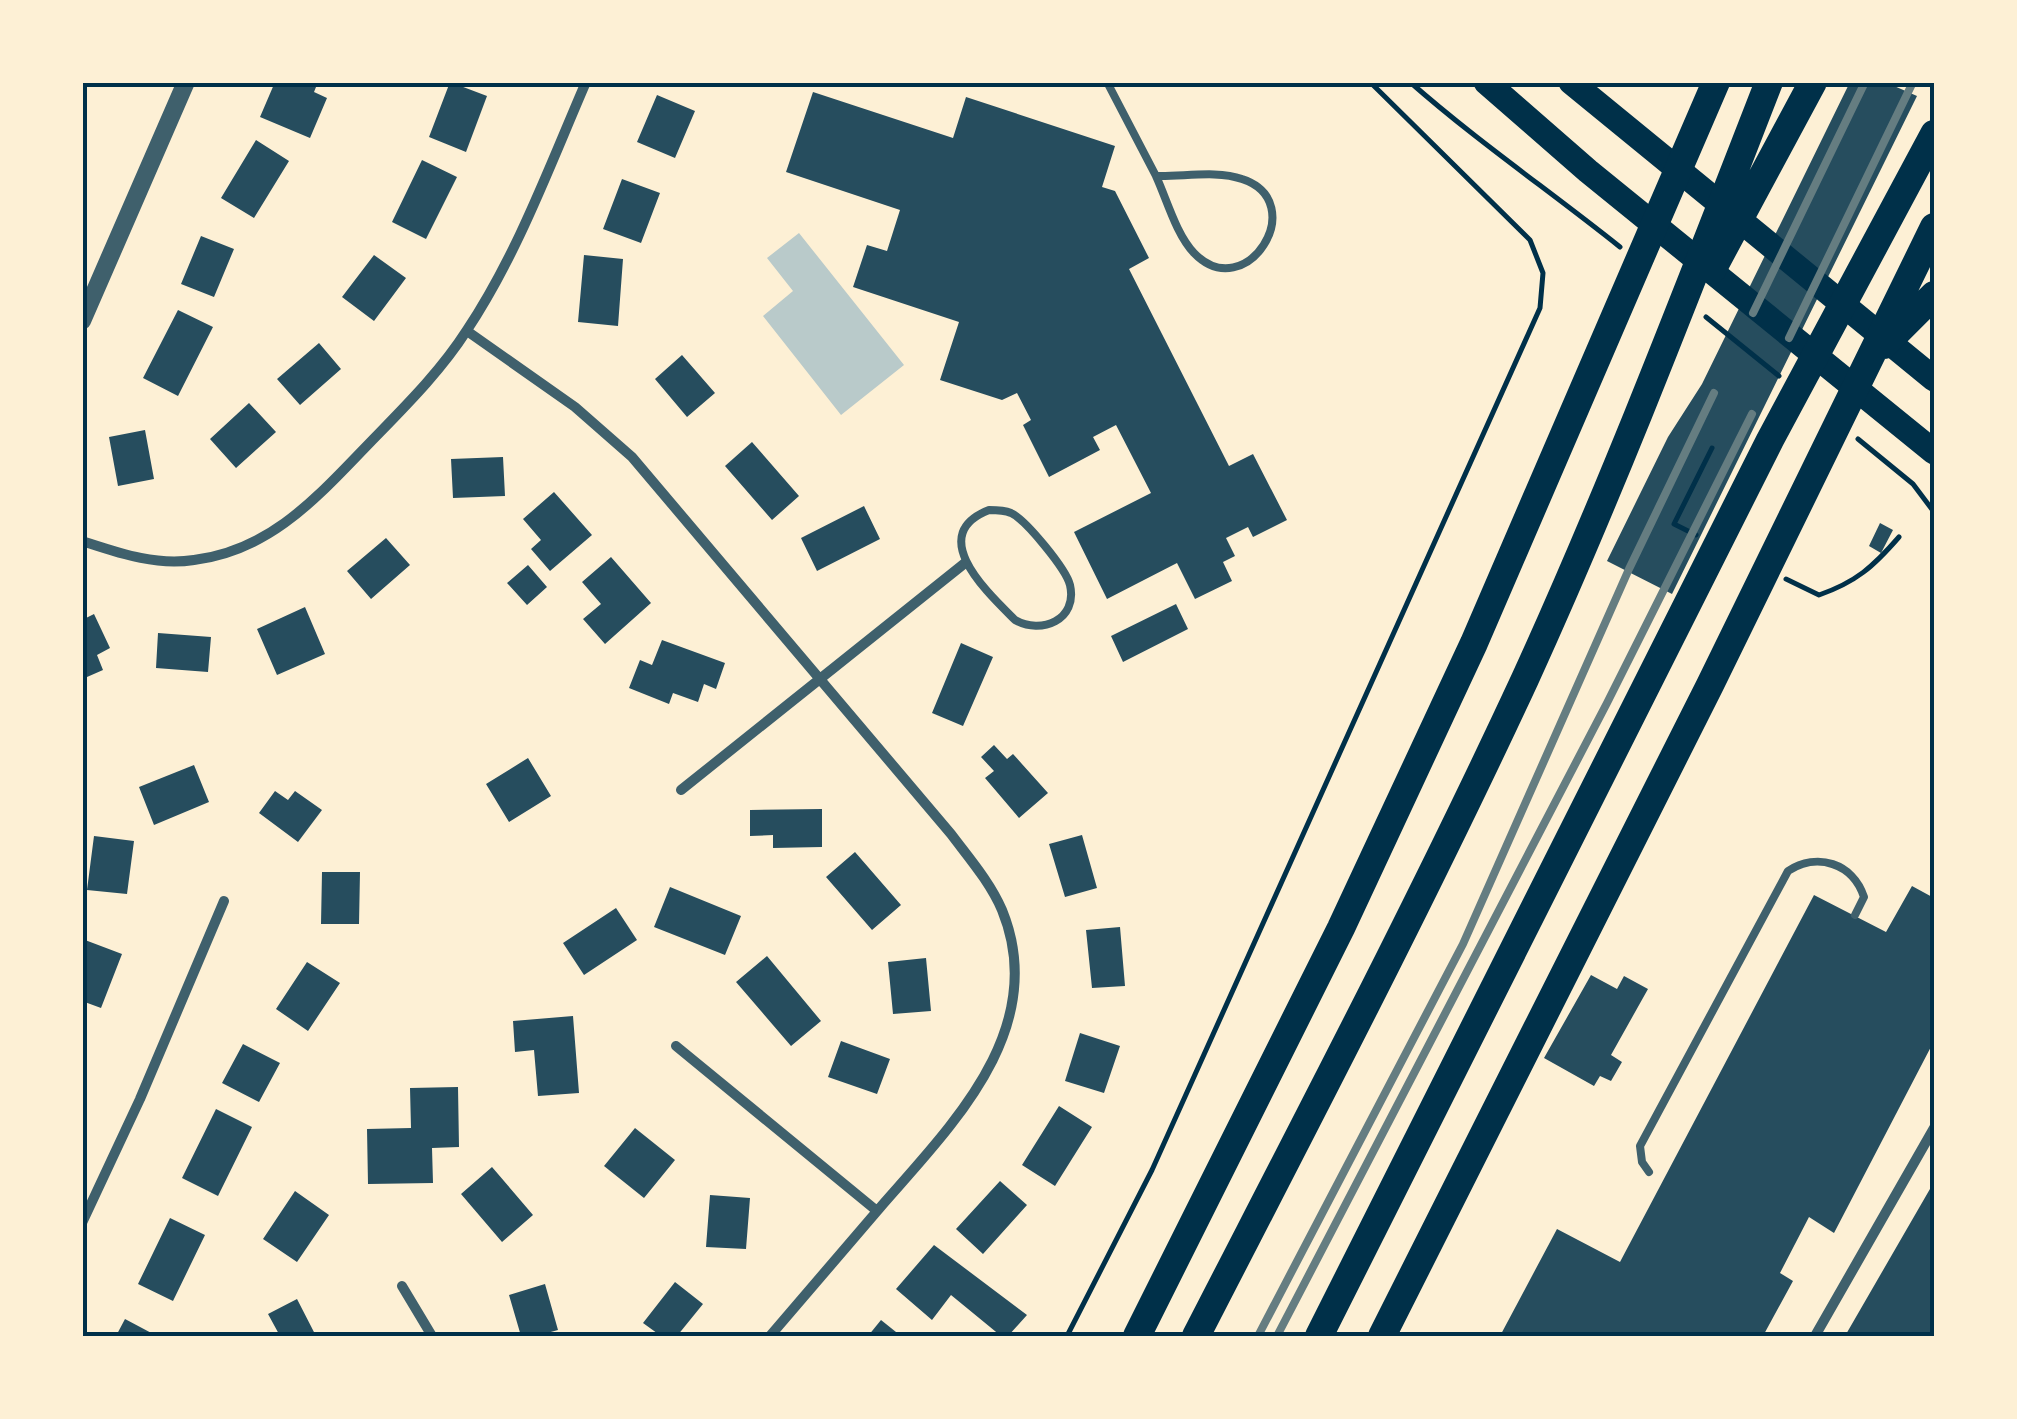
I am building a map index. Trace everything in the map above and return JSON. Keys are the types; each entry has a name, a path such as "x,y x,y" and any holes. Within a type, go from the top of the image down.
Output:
{"highway":[{"path":"1137,1336 1341,928 1474,643 1716,82"},
{"path":"1196,1336 1441,856 1527,674 1654,376 1769,82"},
{"path":"1654,376 1813,82"},
{"path":"1318,1336 1770,440 1934,134"},
{"path":"1382,1336 1710,685 1934,227"},
{"path":"1866,364 1934,295"}],"main road":[{"path":"1486,82 1926,445"},
{"path":"1571,82 1934,379"}],"street":[{"path":"82,322 186,82"},
{"path":"82,541 133,557 174,562 234,552 276,532 306,509 421,389 467,331 506,261 586,82"},
{"path":"467,331 584,414 632,457 982,875 1002,911 1014,961 1012,1002 992,1063 947,1130 770,1336"},
{"path":"682,790 965,563"},
{"path":"82,1224 224,901"},
{"path":"676,1046 877,1211"},
{"path":"1815,1336 1934,1128"},
{"path":"402,1286 432,1336"}],"lane":[{"path":"1107,82 1193,252 1206,261 1236,266 1262,250 1272,222 1264,195 1254,185 1228,176 1156,176"},
{"path":"988,510 1011,513 1021,519 1066,575 1071,588 1066,611 1048,626 1025,626 1004,610 965,563 960,542 969,521 988,510"},
{"path":"1650,1172 1642,1162 1640,1146 1788,871 1817,858 1848,872 1860,883 1864,897 1855,915"}],"path":[{"path":"1067,1336 1152,1170 1540,308 1544,273 1530,240 1370,82"},
{"path":"1410,82 1527,179 1558,198 1620,248"},
{"path":"1697,310 1790,384"},
{"path":"1851,434 1913,484 1934,512"},
{"path":"1695,534 1674,524 1712,448"},
{"path":"1819,595 1848,585 1877,563 1898,537"}],"shaded area":[{"path":"799,233 904,365 841,415 763,316 793,291 767,258"}],"building":[{"path":"275,82 318,82 314,92 327,98 310,138 260,117"},
{"path":"450,82 487,96 466,152 429,137"},
{"path":"1850,82 1885,82 1917,96 1672,594 1607,561 1668,437 1702,384"},
{"path":"813,92 953,138 966,97 1115,146 1102,187 1115,191 1149,258 1129,269 1229,466 1253,454 1287,520 1253,537 1248,527 1226,538 1235,556 1223,562 1232,581 1195,599 1177,563 1107,599 1074,532 1151,493 1116,425 1093,437 1100,450 1049,477 1023,425 1031,420 1017,393 1002,400 940,380 959,322 853,287 867,245 887,251 900,210 786,172"},
{"path":"657,95 695,111 675,158 637,142"},
{"path":"256,140 289,161 254,218 221,198"},
{"path":"422,160 457,177 426,239 392,222"},
{"path":"622,179 660,193 641,243 603,229"},
{"path":"201,236 234,249 214,297 181,284"},
{"path":"374,255 406,278 374,321 342,297"},
{"path":"584,255 623,259 618,326 578,322"},
{"path":"178,310 213,327 178,396 143,378"},
{"path":"319,343 341,369 300,405 277,379"},
{"path":"682,355 715,393 687,417 655,379"},
{"path":"249,403 276,432 236,468 210,439"},
{"path":"145,430 154,479 118,486 109,437"},
{"path":"752,442 799,496 772,520 725,466"},
{"path":"503,457 505,496 453,498 451,459"},
{"path":"554,492 592,535 550,571 531,549 541,540 523,519"},
{"path":"864,506 880,539 817,571 801,538"},
{"path":"1880,523 1893,530 1881,553 1869,546"},
{"path":"386,538 410,565 371,599 347,571"},
{"path":"611,557 651,603 605,644 583,619 601,604 582,582"},
{"path":"528,565 547,587 527,605 507,583"},
{"path":"1176,604 1188,629 1123,662 1111,636"},
{"path":"305,607 325,654 277,675 257,629"},
{"path":"94,614 110,648 97,655 103,670 87,677 82,667 82,620"},
{"path":"158,633 211,637 208,672 156,668"},
{"path":"662,640 725,663 716,689 704,684 698,702 673,693 669,704 629,688 640,660 652,665"},
{"path":"961,643 993,657 963,726 932,713"},
{"path":"994,745 1007,759 1013,754 1048,793 1019,818 985,778 994,771 981,757"},
{"path":"528,758 551,796 509,822 486,784"},
{"path":"194,765 209,802 154,825 139,787"},
{"path":"275,791 288,800 295,791 322,810 298,842 259,813"},
{"path":"822,809 822,847 773,848 773,835 750,836 750,810"},
{"path":"1082,835 1097,888 1065,897 1049,844"},
{"path":"94,836 134,841 127,894 87,890"},
{"path":"855,852 901,905 872,930 826,877"},
{"path":"322,872 360,872 359,924 321,924"},
{"path":"1912,886 1934,898 1934,1041 1834,1233 1809,1217 1780,1273 1793,1281 1763,1336 1500,1336 1557,1229 1620,1262 1814,895 1886,932"},
{"path":"670,887 741,916 725,955 654,927"},
{"path":"616,908 637,940 584,975 563,943"},
{"path":"1120,927 1125,986 1092,988 1086,930"},
{"path":"85,940 122,954 101,1008 82,1001"},
{"path":"767,956 821,1021 791,1046 736,982"},
{"path":"926,958 931,1011 893,1014 888,962"},
{"path":"307,962 340,983 308,1031 276,1009"},
{"path":"1591,975 1617,989 1624,976 1648,989 1611,1055 1622,1062 1611,1081 1600,1076 1594,1086 1544,1058"},
{"path":"573,1016 579,1093 538,1096 534,1050 515,1052 513,1021"},
{"path":"1080,1033 1120,1046 1104,1093 1065,1081"},
{"path":"841,1041 890,1059 877,1094 828,1077"},
{"path":"243,1044 280,1063 259,1102 222,1083"},
{"path":"458,1087 459,1147 432,1148 433,1183 368,1184 367,1129 411,1128 410,1088"},
{"path":"1059,1106 1092,1127 1055,1186 1022,1165"},
{"path":"216,1109 252,1127 218,1196 182,1178"},
{"path":"635,1128 675,1160 644,1198 604,1166"},
{"path":"492,1167 533,1215 502,1242 461,1194"},
{"path":"1000,1181 1027,1205 983,1254 956,1229"},
{"path":"1934,1182 1934,1336 1845,1336"},
{"path":"295,1191 329,1215 297,1262 263,1239"},
{"path":"710,1195 750,1198 746,1249 706,1247"},
{"path":"170,1218 205,1235 173,1301 138,1284"},
{"path":"934,1245 1027,1315 1008,1336 1001,1336 951,1295 932,1320 896,1289"},
{"path":"675,1282 703,1304 677,1336 661,1336 643,1323"},
{"path":"545,1284 558,1330 521,1336 509,1295"},
{"path":"297,1299 316,1336 280,1336 268,1314"},
{"path":"125,1319 157,1336 116,1336"},
{"path":"881,1320 901,1336 868,1336"}],"railway":[{"path":"1753,313 1865,82"},
{"path":"1789,338 1913,82"},
{"path":"1258,1336 1463,944 1629,569 1714,393"},
{"path":"1277,1336 1607,703 1752,414"}]}
